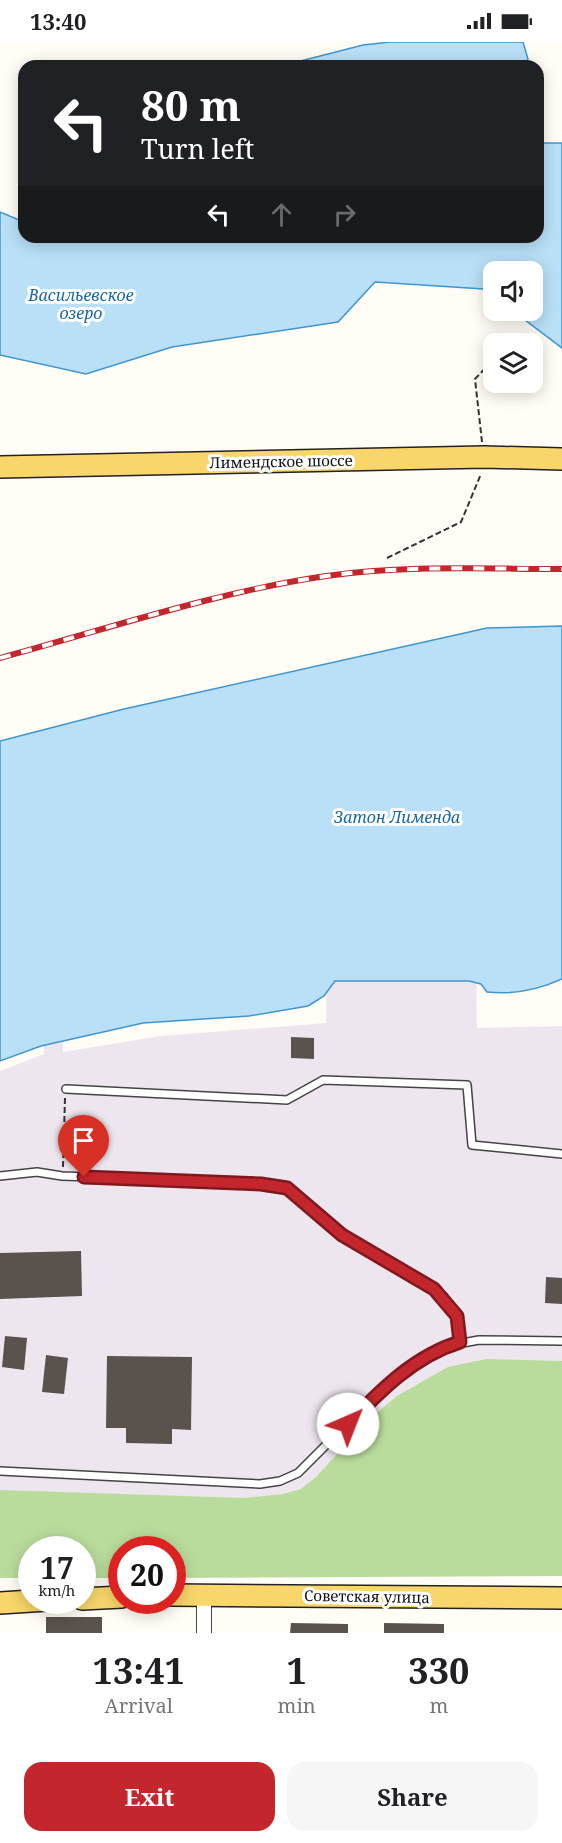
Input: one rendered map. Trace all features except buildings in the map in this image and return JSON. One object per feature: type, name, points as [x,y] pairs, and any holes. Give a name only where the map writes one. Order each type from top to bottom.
[{"type":"main road","name":"Лимендское шоссе","points":[[0,466],[484,457],[562,459]]},
{"type":"main road","name":"Советская улица","points":[[186,1595],[562,1598]]},
{"type":"main road","points":[[0,1602],[18,1601]]},
{"type":"street","points":[[204,1594],[204,1633]]},
{"type":"lane","points":[[66,1089],[287,1100],[323,1080],[467,1085],[472,1145],[562,1154]]},
{"type":"lane","points":[[0,1176],[37,1172],[62,1176],[261,1184],[287,1188],[342,1235],[422,1281],[444,1298],[457,1316],[460,1342]]},
{"type":"lane","points":[[0,1471],[260,1484],[280,1481],[308,1466],[375,1396],[430,1354],[460,1342],[562,1341]]},
{"type":"path","points":[[387,558],[461,522],[480,482],[484,457],[475,379],[483,371]]},
{"type":"path","points":[[62,1176],[66,1089]]},
{"type":"shaded area","points":[[476,969],[477,1028],[562,1026],[562,1562],[186,1552],[186,1536],[108,1536],[108,1550],[96,1550],[96,1536],[18,1536],[18,1547],[0,1547],[0,1071],[44,1054],[41,1012],[61,1010],[63,1052],[161,1036],[326,1023],[327,970]]},
{"type":"green space","points":[[486,1359],[562,1361],[562,1576],[186,1578],[186,1536],[108,1536],[108,1578],[96,1578],[96,1536],[18,1536],[18,1578],[0,1578],[0,1490],[245,1498],[283,1494],[301,1489],[316,1477],[367,1421],[397,1396],[448,1367]]},
{"type":"water","points":[[390,42],[523,42],[528,59],[304,60],[363,45]]},
{"type":"water","name":"Васильевское озеро","points":[[544,143],[562,143],[562,348],[526,321],[543,321],[543,261],[483,261],[483,289],[375,282],[338,322],[172,347],[86,374],[0,355],[0,212],[18,220],[18,243],[544,243]]},
{"type":"water","name":"Затон Лименда","points":[[562,626],[562,979],[535,989],[507,993],[487,992],[481,984],[469,981],[335,981],[324,996],[308,1006],[249,1016],[143,1023],[41,1046],[0,1061],[0,741],[124,709],[487,628]]},
{"type":"railway","points":[[0,658],[203,601],[326,576],[414,569],[562,569]]},
{"type":"route","points":[[84,1177],[261,1184],[287,1188],[342,1235],[422,1281],[444,1298],[457,1316],[460,1342],[430,1354],[405,1371],[375,1396],[348,1424]]}]
